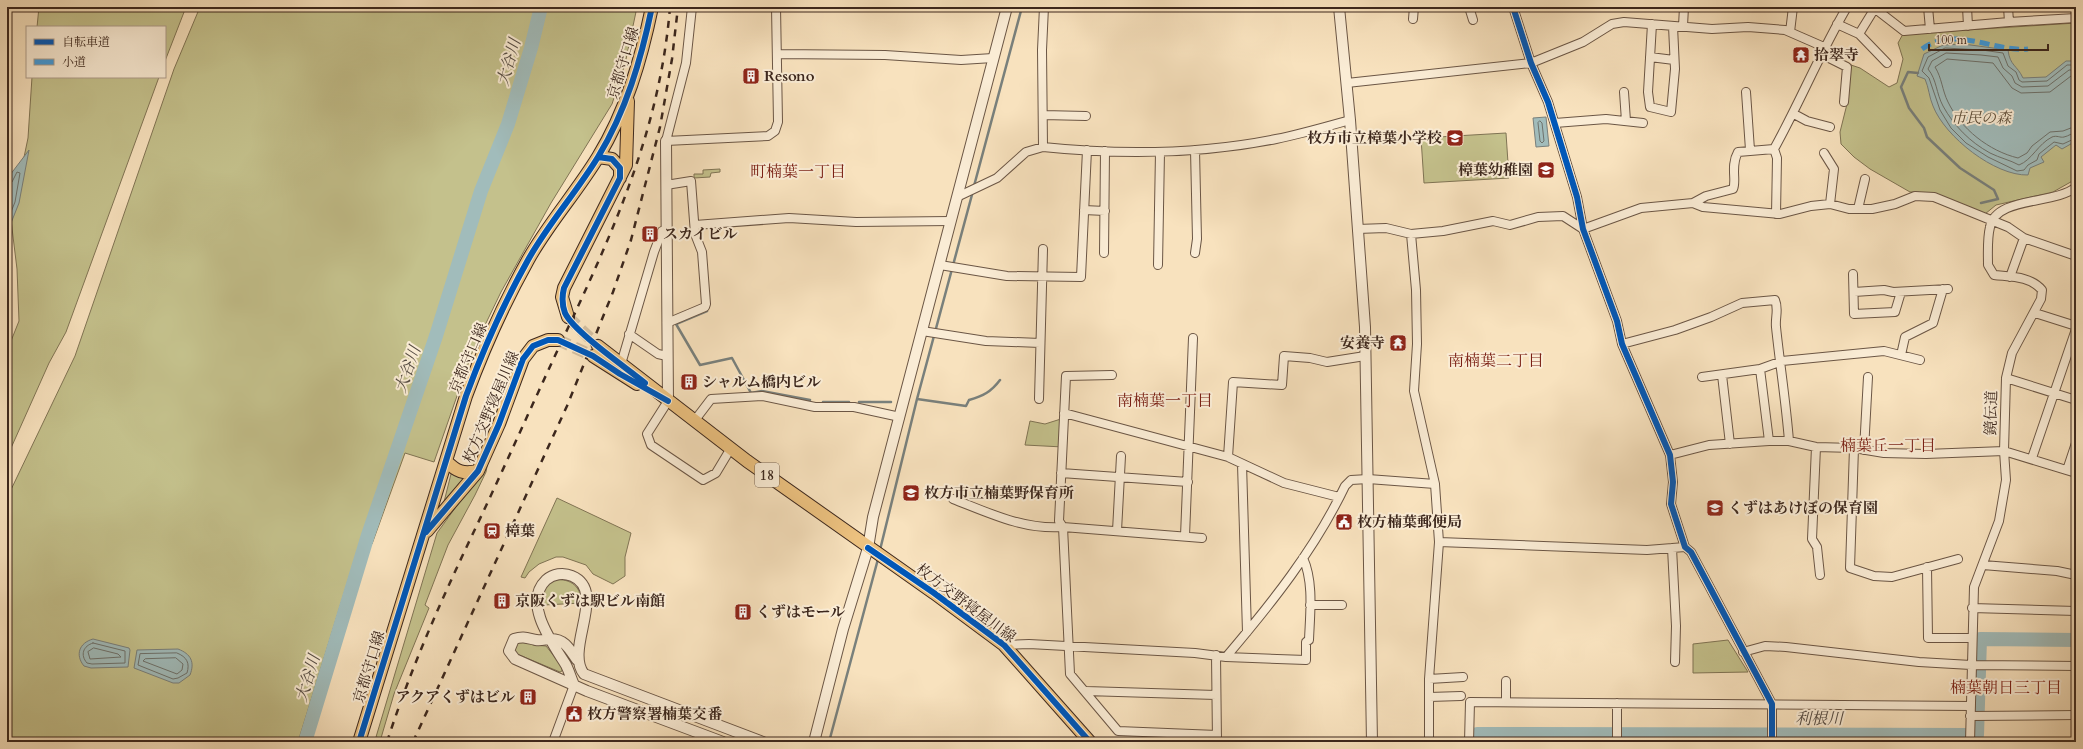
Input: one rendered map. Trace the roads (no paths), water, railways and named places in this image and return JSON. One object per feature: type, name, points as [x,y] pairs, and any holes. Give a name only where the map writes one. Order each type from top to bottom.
[{"type":"main road","name":"京都守口線","points":[[359,742],[475,370],[528,260],[598,157],[632,88],[642,53],[652,7]]},
{"type":"main road","points":[[568,317],[563,301],[564,288],[626,165],[627,108],[632,88]]},
{"type":"main road","points":[[598,157],[612,158],[620,168],[620,178]]},
{"type":"main road","name":"枚方交野寝屋川線","points":[[424,535],[478,471],[499,424],[523,359],[533,346],[548,340],[558,340]]},
{"type":"main road","name":"枚方交野寝屋川線","points":[[668,401],[620,374],[595,351],[620,364],[731,448],[868,548],[934,593],[1004,645],[1090,742]]},
{"type":"main road","name":"枚方交野寝屋川線","points":[[446,461],[454,470],[464,474],[478,471]]},
{"type":"street","points":[[692,7],[686,63],[666,141],[668,401],[647,434],[651,446],[703,480],[716,473],[731,448]]},
{"type":"street","points":[[666,141],[768,136],[775,131],[778,122],[776,7]]},
{"type":"street","points":[[814,742],[842,629],[868,548],[873,517],[1007,7]]},
{"type":"street","points":[[1043,147],[1044,7]]},
{"type":"street","points":[[1339,7],[1347,83],[1357,230],[1363,287],[1368,479],[1372,742]]},
{"type":"street","points":[[1413,18],[1414,7]]},
{"type":"street","points":[[1469,7],[1473,20]]},
{"type":"street","points":[[1513,7],[1531,62],[1555,123],[1577,197],[1583,229],[1616,321],[1622,344],[1670,455],[1673,482],[1671,504],[1685,547],[1691,552],[1772,704],[1772,742]]},
{"type":"street","points":[[1683,26],[1684,7]]},
{"type":"street","points":[[1790,32],[1793,7]]},
{"type":"street","points":[[1776,214],[1777,158],[1774,149],[1794,114],[1823,50],[1847,7]]},
{"type":"street","points":[[1928,7],[1930,29]]},
{"type":"street","points":[[1967,7],[1968,26]]},
{"type":"street","points":[[2008,7],[2009,22]]},
{"type":"street","points":[[1858,34],[1874,8],[1904,31],[1909,32],[2009,22],[2076,18]]},
{"type":"street","points":[[1347,83],[1531,62],[1583,42],[1612,24],[1624,22],[1712,29],[1748,27],[1785,30],[1823,50],[1847,67],[1844,102]]},
{"type":"street","points":[[1652,24],[1648,92],[1650,107],[1670,112],[1674,60],[1673,26]]},
{"type":"street","points":[[1837,24],[1858,34],[1887,63]]},
{"type":"street","points":[[778,54],[884,55],[961,60],[993,58]]},
{"type":"street","points":[[1650,57],[1674,60]]},
{"type":"street","points":[[1624,92],[1626,121]]},
{"type":"street","points":[[1746,92],[1750,150]]},
{"type":"street","points":[[1794,114],[1807,122],[1830,127]]},
{"type":"street","points":[[1043,115],[1086,116]]},
{"type":"street","points":[[1555,123],[1606,119],[1643,123]]},
{"type":"street","points":[[957,197],[997,178],[1026,152],[1043,147],[1106,151],[1160,152],[1195,150],[1275,139],[1350,120]]},
{"type":"street","points":[[1583,229],[1640,208],[1693,203],[1706,196],[1733,189],[1735,157],[1738,152],[1774,149]]},
{"type":"street","points":[[940,265],[1007,276],[1081,277],[1087,150]]},
{"type":"street","points":[[1195,150],[1197,239],[1195,253]]},
{"type":"street","points":[[1104,253],[1106,151]]},
{"type":"street","points":[[1822,151],[1834,169],[1830,204]]},
{"type":"street","points":[[1158,265],[1160,152]]},
{"type":"street","points":[[1858,209],[1865,179]]},
{"type":"street","points":[[666,185],[691,181],[695,234],[702,252],[706,304],[706,307],[667,323]]},
{"type":"street","points":[[1992,220],[1998,213],[2016,205],[2049,198],[2075,190]]},
{"type":"street","points":[[1693,203],[1702,207],[1776,214],[1830,204],[1849,209],[1872,209],[1895,204],[1915,196],[1934,197],[2008,227],[2024,238],[2076,256]]},
{"type":"street","points":[[1084,210],[1105,211]]},
{"type":"street","points":[[1357,230],[1386,228],[1411,234],[1443,231],[1493,221],[1510,225],[1538,217],[1563,216],[1583,229]]},
{"type":"street","points":[[695,225],[789,218],[856,222],[951,221]]},
{"type":"street","name":"鏡伝道","points":[[1970,738],[1972,608],[1974,587],[1999,521],[2005,490],[2006,480],[2004,451],[2006,378],[2012,353],[2042,299],[2042,290],[2037,284],[2025,278],[1994,275],[1990,271],[1988,240],[1992,220]]},
{"type":"street","points":[[620,364],[654,252],[662,231],[666,230]]},
{"type":"street","points":[[1411,234],[1416,290],[1417,344],[1414,391],[1435,484],[1439,542],[1429,679],[1429,742]]},
{"type":"street","points":[[2010,277],[2024,238]]},
{"type":"street","points":[[1039,399],[1044,250]]},
{"type":"street","points":[[1853,274],[1854,314],[1895,312],[1901,292]]},
{"type":"street","points":[[1854,292],[1884,290],[1901,292],[1946,289],[1933,322],[1905,337],[1901,355]]},
{"type":"street","points":[[1622,344],[1675,330],[1711,317],[1742,303],[1775,300],[1778,307],[1776,325],[1782,361],[1789,441]]},
{"type":"street","points":[[2032,458],[2076,328],[2035,313]]},
{"type":"street","points":[[922,331],[986,341],[1040,343]]},
{"type":"street","points":[[629,334],[658,354],[667,356]]},
{"type":"street","points":[[1185,536],[1190,446],[1193,338]]},
{"type":"street","points":[[1702,377],[1760,369],[1782,361],[1884,351],[1920,360]]},
{"type":"street","points":[[1228,457],[1233,382],[1282,385],[1284,356],[1310,358],[1327,362],[1365,356]]},
{"type":"street","points":[[1760,369],[1769,441]]},
{"type":"street","points":[[1722,374],[1730,444]]},
{"type":"street","points":[[1112,375],[1066,376],[1059,521],[1063,527],[1070,674],[1086,691],[1118,731],[1217,739],[1216,655]]},
{"type":"street","points":[[1864,450],[1868,377]]},
{"type":"street","points":[[2006,378],[2076,400]]},
{"type":"street","points":[[695,420],[711,399],[762,396],[815,407],[854,407],[900,417]]},
{"type":"street","points":[[1064,413],[1228,457],[1284,483],[1339,497]]},
{"type":"street","points":[[1670,455],[1709,445],[1789,441],[1816,447],[1854,448],[1884,453],[1926,454],[2004,451],[2032,458],[2076,473]]},
{"type":"street","points":[[2067,470],[2076,443]]},
{"type":"street","points":[[1816,447],[1812,539],[1817,546],[1816,566],[1820,575]]},
{"type":"street","points":[[1854,448],[1850,568],[1874,576],[1892,577],[1958,559]]},
{"type":"street","points":[[1117,531],[1120,456]]},
{"type":"street","points":[[1242,464],[1247,632]]},
{"type":"street","points":[[1061,473],[1188,482]]},
{"type":"street","points":[[1226,657],[1268,608],[1303,558],[1345,486],[1351,480],[1368,479],[1435,484]]},
{"type":"street","points":[[953,499],[1021,524],[1047,528],[1063,527],[1202,538]]},
{"type":"street","points":[[1439,542],[1648,550],[1685,547]]},
{"type":"street","points":[[1672,548],[1676,626],[1675,662]]},
{"type":"street","points":[[1004,645],[1029,644],[1216,655],[1226,657],[1306,660],[1306,642],[1309,640],[1310,605],[1308,569],[1303,558]]},
{"type":"street","points":[[1983,565],[2057,571],[2076,575]]},
{"type":"street","points":[[1927,568],[1928,638],[1972,638]]},
{"type":"street","points":[[553,742],[574,685],[566,666],[550,639],[537,608],[540,589],[550,576],[558,574],[572,576],[583,587],[587,600],[577,660]]},
{"type":"street","points":[[1310,605],[1342,605]]},
{"type":"street","points":[[1972,608],[2076,611]]},
{"type":"street","points":[[723,742],[574,685],[515,659],[510,653],[510,646],[514,640],[521,637],[535,640],[550,639],[562,642],[568,646],[584,674],[592,679],[763,742]]},
{"type":"street","points":[[1743,652],[1765,646],[1919,662],[1971,665],[2076,666]]},
{"type":"street","points":[[1429,679],[1463,677]]},
{"type":"street","points":[[1506,681],[1506,702]]},
{"type":"street","points":[[1086,691],[1216,695]]},
{"type":"street","points":[[1429,697],[1460,696]]},
{"type":"street","points":[[1469,742],[1470,702],[1971,706]]},
{"type":"street","points":[[1617,703],[1617,742]]},
{"type":"street","points":[[1970,716],[2076,715]]},
{"type":"water","points":[[1963,44],[2008,50],[2010,59],[2023,78],[2046,77],[2066,61],[2076,61],[2076,141],[2062,149],[2056,145],[2041,157],[2044,162],[2030,168],[2028,175],[2015,174],[2001,169],[1987,162],[1960,142],[1939,118],[1932,103],[1925,79],[1917,76],[1924,54],[1943,45]]},
{"type":"water","points":[[1546,117],[1549,146],[1536,147],[1533,118]]},
{"type":"water","points":[[29,150],[19,203],[7,233],[7,187],[10,175]]},
{"type":"water","points":[[93,639],[129,648],[128,667],[91,668],[84,666],[81,662],[79,654],[80,650],[84,643]]},
{"type":"water","points":[[178,649],[186,653],[192,662],[190,675],[179,683],[173,683],[134,668],[137,650]]},
{"type":"waterway","name":"大谷川","points":[[305,742],[368,535],[436,336],[481,191],[508,124],[531,48],[541,7]]},
{"type":"waterway","points":[[974,186],[1022,7]]},
{"type":"waterway","points":[[1918,73],[1908,72],[1901,87],[1909,108],[1924,128],[1927,137],[1960,168],[1994,190],[1998,199],[1981,203]]},
{"type":"waterway","points":[[880,550],[917,399],[973,191]]},
{"type":"waterway","points":[[707,311],[676,324],[700,365],[732,358],[751,393],[762,391],[810,400]]},
{"type":"waterway","points":[[917,399],[966,406],[969,400],[986,393],[1000,380]]},
{"type":"waterway","points":[[823,402],[849,402]]},
{"type":"waterway","points":[[859,402],[891,402]]},
{"type":"waterway","points":[[829,742],[878,559]]},
{"type":"waterway","name":"利根川","points":[[1476,742],[1477,734],[1977,735],[1980,639],[2076,640]]},
{"type":"tunnel","points":[[568,317],[598,346]]},
{"type":"tunnel","points":[[558,340],[593,356]]},
{"type":"railway","points":[[387,742],[406,686],[440,605],[598,263],[631,181],[645,139],[656,97],[665,53],[670,7]]},
{"type":"railway","points":[[413,742],[567,406],[613,292],[631,240],[660,127],[672,59],[678,7]]},
{"type":"place","name":"拾翠寺","points":[[1801,55]]},
{"type":"place","name":"Resono","points":[[751,76]]},
{"type":"place","name":"枚方市立樟葉小学校","points":[[1455,138]]},
{"type":"place","name":"樟葉幼稚園","points":[[1546,170]]},
{"type":"place","name":"スカイビル","points":[[650,234]]},
{"type":"place","name":"安養寺","points":[[1398,343]]},
{"type":"place","name":"シャルム橋内ビル","points":[[689,382]]},
{"type":"place","name":"枚方市立楠葉野保育所","points":[[911,493]]},
{"type":"place","name":"くずはあけぼの保育園","points":[[1715,508]]},
{"type":"place","name":"枚方楠葉郵便局","points":[[1344,522]]},
{"type":"place","name":"樟葉","points":[[492,531]]},
{"type":"place","name":"京阪くずは駅ビル南館","points":[[502,601]]},
{"type":"place","name":"くずはモール","points":[[743,612]]},
{"type":"place","name":"アクアくずはビル","points":[[528,697]]},
{"type":"place","name":"枚方警察署楠葉交番","points":[[574,714]]},
{"type":"district","name":"町楠葉一丁目","points":[[798,171]]},
{"type":"district","name":"南楠葉二丁目","points":[[1496,360]]},
{"type":"district","name":"南楠葉一丁目","points":[[1165,400]]},
{"type":"district","name":"楠葉丘一丁目","points":[[1888,445]]},
{"type":"district","name":"楠葉朝日三丁目","points":[[2006,687]]},
{"type":"park label","name":"市民の森","points":[[1981,118]]}]
